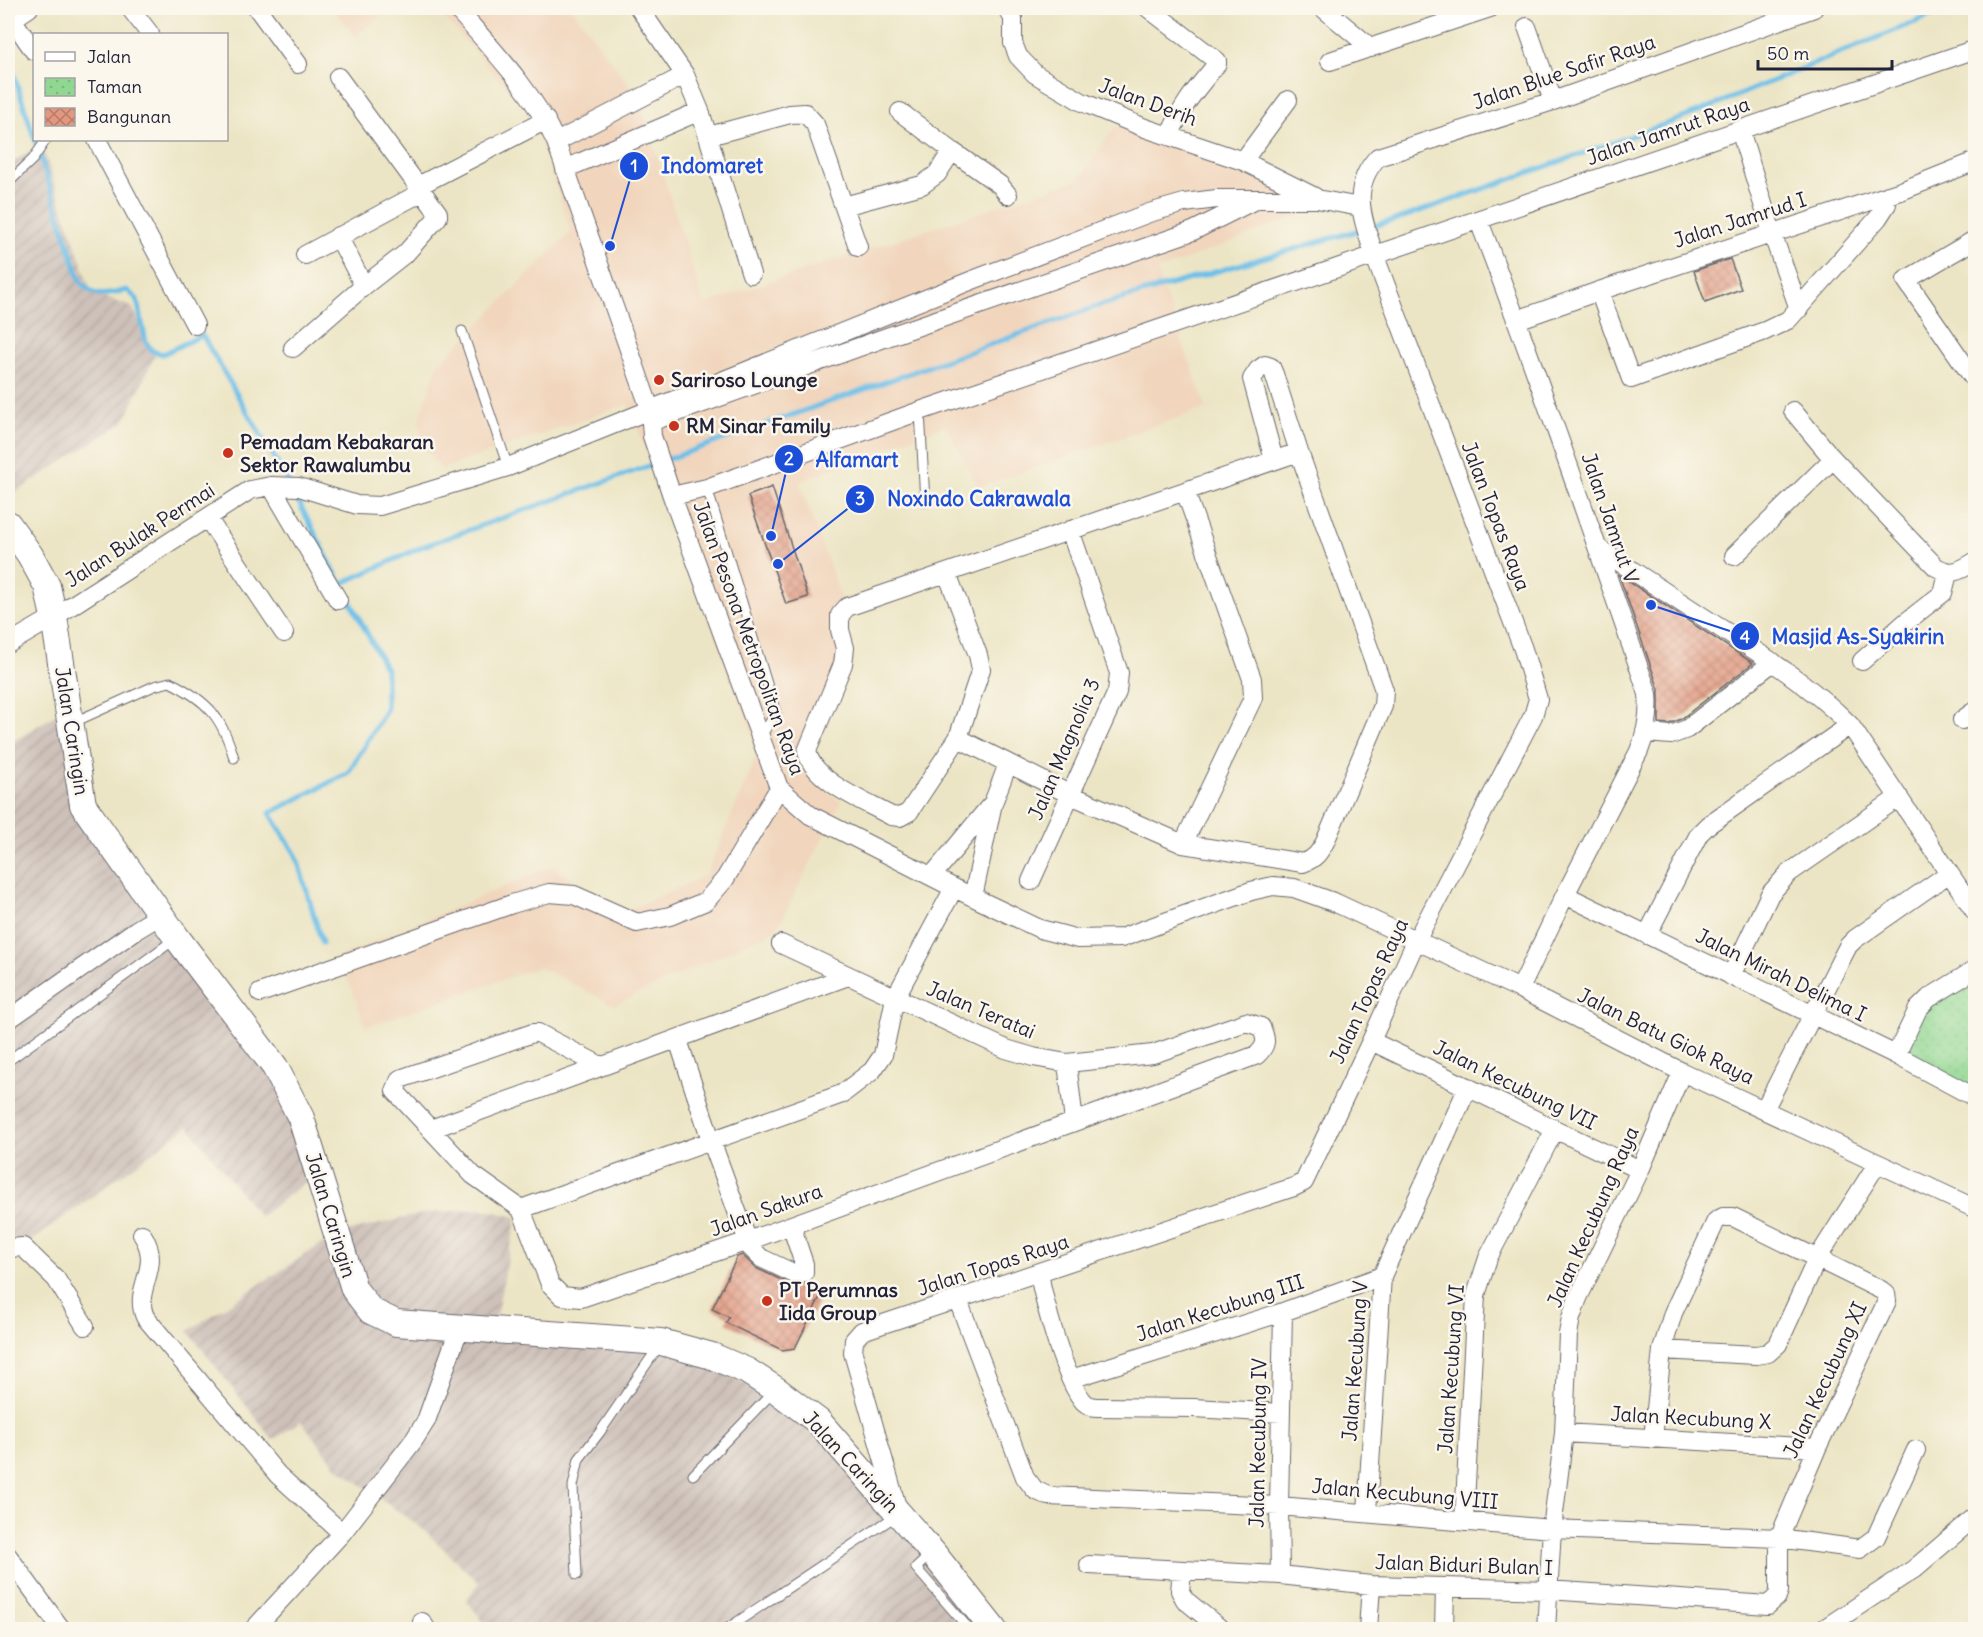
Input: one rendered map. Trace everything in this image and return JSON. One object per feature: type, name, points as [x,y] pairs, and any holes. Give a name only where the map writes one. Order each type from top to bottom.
[{"type":"main road","name":"Jalan Caringin","points":[[8,524],[30,555],[47,586],[54,617],[83,805],[177,938],[275,1067],[301,1118],[354,1289],[371,1311],[396,1323],[662,1342],[712,1356],[747,1371],[819,1422],[933,1553],[994,1629]]},
{"type":"street","points":[[29,8],[9,21],[33,50]]},
{"type":"street","points":[[130,8],[149,33]]},
{"type":"street","points":[[257,8],[298,64]]},
{"type":"street","name":"Jalan Pesona Metropolitan Raya","points":[[456,8],[525,88],[546,120],[556,142],[651,422],[670,490],[762,736],[779,788],[810,815],[954,888],[1040,928],[1078,939],[1121,938],[1251,891],[1273,886],[1294,888],[1336,903]]},
{"type":"street","points":[[639,8],[685,75],[709,136],[751,274]]},
{"type":"street","name":"Jalan Derih","points":[[1009,8],[1013,18],[1013,43],[1018,56],[1035,74],[1083,102],[1170,136],[1244,161],[1317,199]]},
{"type":"street","points":[[1148,8],[1217,61],[1217,64],[1189,97],[1176,118],[1170,136]]},
{"type":"street","points":[[1323,8],[1371,48]]},
{"type":"street","points":[[1330,61],[1490,8]]},
{"type":"street","name":"Jalan Blue Safir Raya","points":[[1361,211],[1362,190],[1371,165],[1378,157],[1553,101],[1814,8]]},
{"type":"street","points":[[1527,27],[1553,101]]},
{"type":"street","name":"Jalan Jamrut Raya","points":[[670,490],[707,488],[1372,247],[1479,221],[1976,49]]},
{"type":"street","points":[[556,142],[685,75]]},
{"type":"street","points":[[293,348],[406,253],[438,217],[438,213],[338,77]]},
{"type":"street","points":[[1244,161],[1288,100]]},
{"type":"street","points":[[565,169],[700,111]]},
{"type":"street","points":[[900,112],[1000,185],[1008,195]]},
{"type":"street","points":[[709,136],[790,114],[805,113],[815,124],[858,247]]},
{"type":"street","points":[[305,255],[546,120]]},
{"type":"street","points":[[1740,130],[1798,309]]},
{"type":"street","points":[[98,141],[195,326]]},
{"type":"street","points":[[844,206],[922,185],[937,174],[952,151]]},
{"type":"street","name":"Jalan Jamrud I","points":[[1517,320],[1888,195],[1976,161]]},
{"type":"street","points":[[1599,291],[1631,379],[1765,331],[1788,320],[1883,212],[1888,195]]},
{"type":"street","points":[[651,422],[970,281],[1149,213],[1184,203],[1217,199],[1317,199],[1361,211]]},
{"type":"street","points":[[285,487],[357,505],[380,506],[651,422],[886,337],[1193,231],[1256,199]]},
{"type":"street","name":"Jalan Topas Raya","points":[[899,1514],[853,1353],[854,1340],[862,1331],[1273,1195],[1304,1182],[1416,941],[1533,716],[1538,699],[1523,649],[1372,247],[1361,211]]},
{"type":"street","name":"Jalan Jamrut V","points":[[1479,221],[1517,320],[1598,548],[1648,694],[1650,710],[1640,751],[1565,895],[1520,989]]},
{"type":"street","points":[[338,236],[364,286]]},
{"type":"street","points":[[1976,239],[1906,280],[1976,382]]},
{"type":"street","points":[[958,738],[1071,795],[1184,844],[1303,863],[1312,860],[1325,842],[1383,706],[1384,690],[1299,452],[1274,374],[1271,367],[1265,365],[1252,379],[1274,460]]},
{"type":"street","points":[[1793,411],[1833,459],[1936,567],[1948,573],[1958,571],[1976,561]]},
{"type":"street","points":[[947,573],[978,655],[981,669],[958,738],[909,812],[900,817],[891,816],[834,785],[809,760],[807,751],[843,664],[844,648],[840,630],[840,615],[847,607],[1299,452]]},
{"type":"street","points":[[1734,556],[1833,459]]},
{"type":"street","points":[[285,487],[338,600]]},
{"type":"street","name":"Jalan Bulak Permai","points":[[8,644],[208,519],[250,490],[285,487]]},
{"type":"street","points":[[1184,844],[1253,698],[1252,679],[1185,491]]},
{"type":"street","points":[[208,519],[285,633]]},
{"type":"street","name":"Jalan Magnolia 3","points":[[1031,881],[1117,692],[1119,673],[1070,530]]},
{"type":"street","points":[[1598,548],[1773,662],[1822,698],[1850,724],[1976,913]]},
{"type":"street","points":[[1862,661],[1943,593],[1948,573]]},
{"type":"street","points":[[1646,733],[1671,735],[1687,729],[1773,662]]},
{"type":"street","points":[[1647,935],[1699,834],[1708,825],[1850,724]]},
{"type":"street","points":[[974,897],[993,803],[1008,764]]},
{"type":"street","points":[[260,993],[549,893],[574,895],[637,922],[679,912],[706,901],[718,886],[779,788]]},
{"type":"street","points":[[1731,976],[1776,886],[1789,873],[1899,797]]},
{"type":"street","points":[[932,876],[993,803]]},
{"type":"street","points":[[1764,1110],[1848,946],[1948,874]]},
{"type":"street","points":[[601,1066],[538,1033],[533,1033],[400,1079],[395,1091],[473,1175],[521,1209],[842,1094],[872,1071],[883,1055],[895,998],[954,888]]},
{"type":"street","name":"Jalan Mirah Delima I","points":[[1565,895],[1896,1055],[1976,1098]]},
{"type":"street","name":"Jalan Batu Giok Raya","points":[[1336,903],[1520,989],[1682,1072],[1976,1209]]},
{"type":"street","points":[[8,1020],[161,915]]},
{"type":"street","name":"Jalan Teratai","points":[[781,944],[1006,1049],[1067,1063],[1153,1054],[1246,1022],[1261,1028]]},
{"type":"street","points":[[1896,1055],[1918,1009],[1929,998],[1976,969]]},
{"type":"street","points":[[431,1129],[848,976]]},
{"type":"street","name":"Jalan Sakura","points":[[521,1209],[550,1284],[562,1296],[581,1298],[748,1241],[1257,1055],[1264,1048],[1266,1039],[1261,1028]]},
{"type":"street","points":[[678,1040],[750,1247],[761,1258],[797,1275],[804,1272],[804,1264],[791,1225]]},
{"type":"street","name":"Jalan Kecubung VII","points":[[1371,1041],[1640,1170]]},
{"type":"street","points":[[1067,1063],[1074,1122]]},
{"type":"street","name":"Jalan Kecubung Raya","points":[[1546,1629],[1552,1529],[1564,1433],[1568,1334],[1571,1318],[1578,1298],[1640,1170],[1682,1072]]},
{"type":"street","name":"Jalan Kecubung V","points":[[1367,1512],[1382,1276],[1468,1086]]},
{"type":"street","name":"Jalan Kecubung VI","points":[[1464,1522],[1476,1295],[1488,1258],[1555,1129]]},
{"type":"street","points":[[1662,1350],[1756,1355],[1768,1353],[1778,1344],[1817,1259],[1877,1164]]},
{"type":"street","name":"Jalan Kecubung XI","points":[[1653,1439],[1662,1350],[1673,1313],[1716,1221],[1723,1217],[1732,1217],[1881,1290],[1886,1294],[1887,1301],[1817,1448],[1779,1538]]},
{"type":"street","points":[[142,1234],[151,1252],[141,1303],[145,1317],[278,1475],[342,1533]]},
{"type":"street","points":[[8,1248],[22,1247],[56,1279],[86,1326]]},
{"type":"street","points":[[1039,1273],[1065,1365],[1082,1399],[1092,1407],[1194,1408],[1281,1413]]},
{"type":"street","name":"Jalan Kecubung III","points":[[1071,1378],[1283,1312],[1382,1276]]},
{"type":"street","name":"Jalan Kecubung VIII","points":[[957,1300],[1025,1477],[1035,1490],[1048,1496],[1279,1506],[1552,1529],[1779,1538],[1860,1549],[1876,1538],[1916,1450]]},
{"type":"street","name":"Jalan Kecubung IV","points":[[1280,1575],[1283,1312]]},
{"type":"street","points":[[253,1629],[342,1533],[414,1440],[426,1421],[459,1329]]},
{"type":"street","name":"Jalan Kecubung X","points":[[1564,1433],[1817,1448]]},
{"type":"street","points":[[1822,1629],[1914,1569],[1976,1516]]},
{"type":"street","name":"Jalan Biduri Bulan I","points":[[1089,1565],[1280,1575],[1371,1585],[1548,1590],[1768,1605],[1777,1597],[1779,1591],[1779,1538]]},
{"type":"street","points":[[8,1556],[62,1629]]},
{"type":"street","points":[[1182,1571],[1180,1591],[1185,1600],[1222,1629]]},
{"type":"street","points":[[1368,1629],[1371,1585]]},
{"type":"street","points":[[1444,1629],[1445,1587]]},
{"type":"lane","points":[[8,183],[33,159],[45,141]]},
{"type":"lane","points":[[462,331],[508,467]]},
{"type":"lane","points":[[920,411],[925,502]]},
{"type":"lane","points":[[707,488],[776,713],[762,736]]},
{"type":"lane","points":[[70,724],[154,686],[170,682],[199,698],[218,717],[234,758]]},
{"type":"lane","points":[[8,1061],[177,938]]},
{"type":"lane","points":[[577,1575],[573,1485],[579,1459],[662,1342]]},
{"type":"lane","points":[[693,1475],[775,1389]]},
{"type":"lane","points":[[725,1629],[899,1514]]},
{"type":"lane","points":[[933,1553],[916,1568],[970,1629]]},
{"type":"shaded area","points":[[333,8],[390,8],[355,36]]},
{"type":"shaded area","points":[[436,8],[572,8],[638,97],[704,304],[1077,180],[1116,126],[1223,154],[1299,180],[1309,211],[1157,271],[1206,408],[979,487],[945,425],[799,482],[839,592],[849,658],[802,746],[804,770],[841,802],[777,929],[614,1005],[539,967],[366,1027],[339,957],[552,866],[622,913],[706,875],[759,751],[628,404],[442,469],[421,445],[419,420],[438,365],[571,232],[534,119]]},
{"type":"shaded area","points":[[41,144],[92,293],[132,307],[155,355],[124,422],[8,497],[8,165]]},
{"type":"shaded area","points":[[69,706],[83,806],[302,1115],[320,1170],[260,1217],[188,1126],[36,1238],[8,1250],[8,1021],[15,1015],[8,1004],[8,745]]},
{"type":"shaded area","points":[[482,1209],[517,1217],[493,1330],[664,1343],[817,1419],[993,1629],[489,1629],[466,1600],[479,1583],[424,1530],[337,1467],[301,1421],[273,1440],[188,1331],[337,1234],[426,1213]]},
{"type":"green space","points":[[1975,969],[1975,1098],[1896,1055],[1918,1009]]},
{"type":"building","points":[[1730,259],[1741,289],[1705,302],[1694,271]]},
{"type":"building","points":[[772,487],[808,597],[786,604],[748,496]]},
{"type":"building","points":[[1619,575],[1753,663],[1681,719],[1669,724],[1659,723],[1659,690]]},
{"type":"building","name":"PT Perumnas Iida Group","points":[[742,1255],[756,1268],[792,1285],[805,1284],[822,1293],[795,1348],[782,1350],[726,1323],[729,1317],[712,1309],[737,1257]]},
{"type":"waterway","points":[[293,491],[341,584],[424,546],[1104,304],[1401,218],[1688,116],[1949,8]]},
{"type":"waterway","points":[[8,56],[33,134]]},
{"type":"waterway","points":[[35,141],[80,281],[96,294],[127,290],[137,299],[146,342],[152,351],[163,354],[202,335],[289,483]]},
{"type":"waterway","points":[[322,943],[296,855],[270,813],[348,773],[386,710],[386,669],[341,584]]},
{"type":"place","name":"Indomaret","points":[[610,246]]},
{"type":"place","name":"Sariroso Lounge","points":[[659,380]]},
{"type":"place","name":"RM Sinar Family","points":[[674,426]]},
{"type":"place","name":"Pemadam Kebakaran Sektor Rawalumbu","points":[[228,453]]},
{"type":"place","name":"Alfamart","points":[[771,536]]},
{"type":"place","name":"Noxindo Cakrawala","points":[[778,564]]},
{"type":"place","name":"Masjid As-Syakirin","points":[[1651,605]]},
{"type":"place","name":"PT Perumnas Iida Group","points":[[767,1301]]}]
